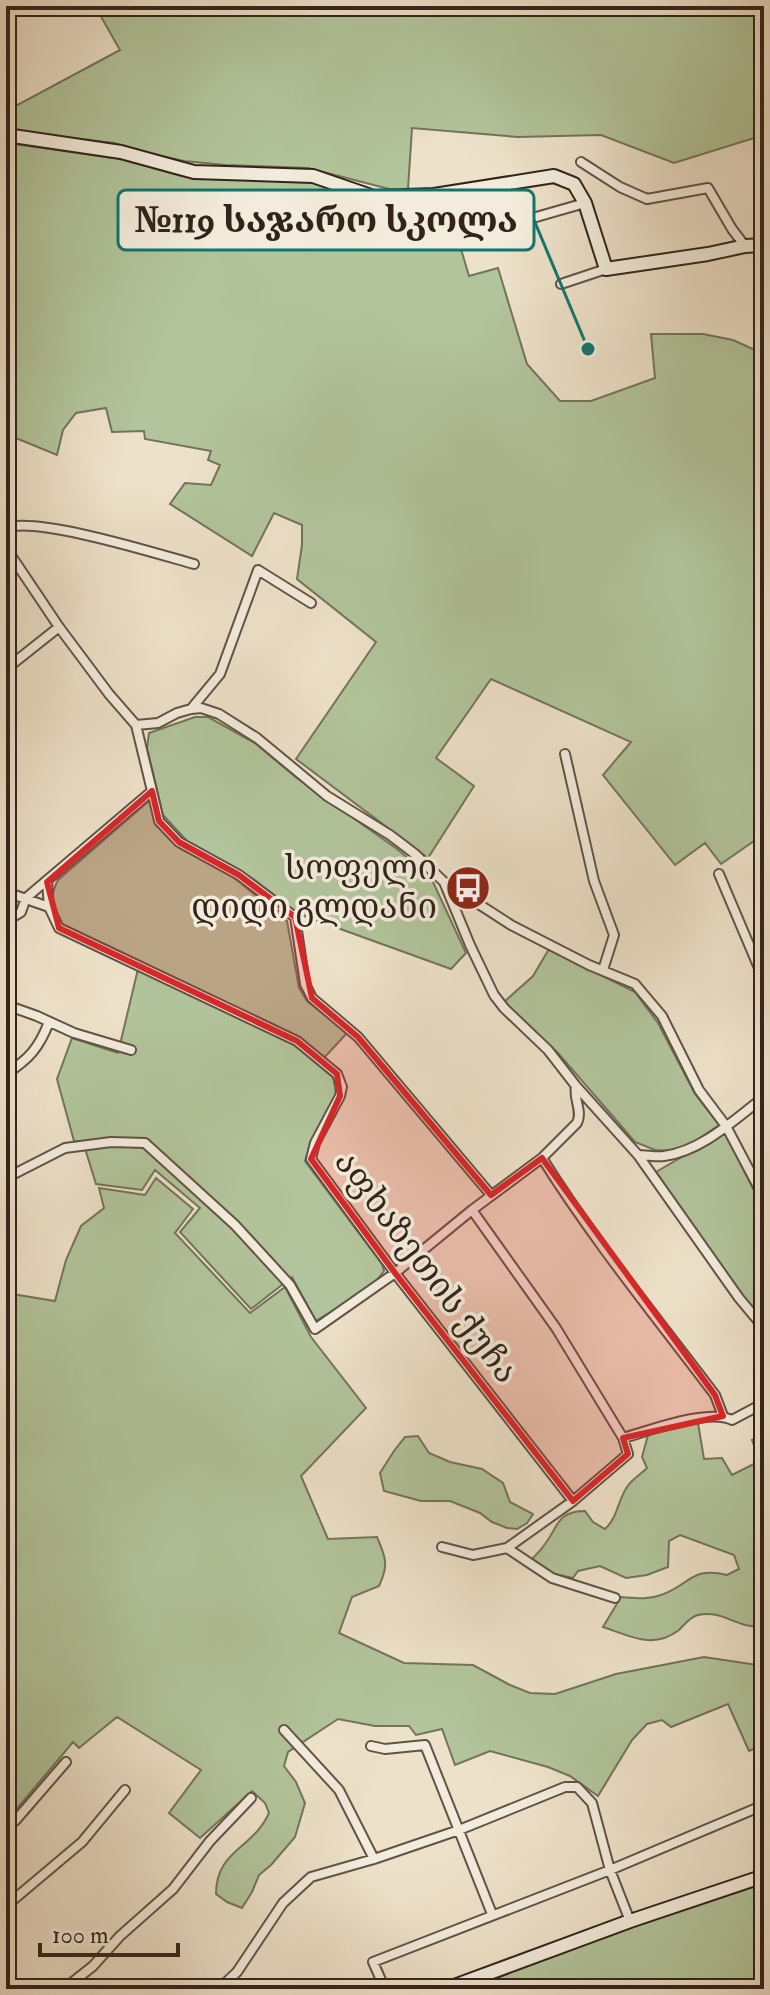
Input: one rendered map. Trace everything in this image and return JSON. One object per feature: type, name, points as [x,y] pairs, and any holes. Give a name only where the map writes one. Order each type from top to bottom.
[{"type":"street","points":[[6,135],[121,152],[194,172],[313,176],[374,197],[434,195],[554,176],[574,184],[585,203],[606,269]]},
{"type":"street","points":[[581,162],[620,187],[647,199],[708,188],[745,246]]},
{"type":"street","points":[[484,232],[585,203]]},
{"type":"street","points":[[561,284],[606,269],[764,245]]},
{"type":"street","points":[[6,528],[17,525],[45,527],[194,564]]},
{"type":"street","points":[[8,553],[59,627],[136,725],[159,821],[179,842],[239,875],[295,917],[305,984],[312,998],[358,1037],[491,1195]]},
{"type":"street","points":[[191,709],[220,674],[258,570],[311,603]]},
{"type":"street","points":[[6,669],[59,627]]},
{"type":"street","points":[[136,725],[158,723],[191,709],[211,710],[257,738],[283,757],[312,785],[390,835],[443,881],[511,925],[635,984],[662,1016],[699,1090],[726,1126],[764,1198]]},
{"type":"street","points":[[565,754],[594,881],[614,935],[603,970]]},
{"type":"street","points":[[6,921],[21,912],[26,898],[152,791]]},
{"type":"street","points":[[719,874],[764,980]]},
{"type":"street","points":[[443,881],[494,995],[548,1050],[638,1155],[739,1298],[764,1328]]},
{"type":"street","points":[[6,892],[49,907],[47,882]]},
{"type":"street","name":"აფხაზეთის ქუჩა","points":[[49,907],[59,928],[297,1041],[337,1074],[342,1087],[340,1096],[315,1143],[311,1159],[395,1273],[573,1501]]},
{"type":"street","points":[[6,1005],[74,1033],[131,1050]]},
{"type":"street","points":[[6,1074],[37,1048],[49,1022]]},
{"type":"street","points":[[6,1167],[10,1176],[65,1148],[111,1142],[145,1143],[235,1225],[290,1285],[315,1329],[395,1273],[542,1158],[577,1123],[576,1086]]},
{"type":"street","points":[[638,1155],[662,1157],[689,1150],[764,1097]]},
{"type":"street","points":[[542,1158],[609,1254],[715,1395],[723,1416]]},
{"type":"street","points":[[442,1547],[473,1555],[507,1548],[573,1501],[628,1454],[623,1438],[556,1328],[472,1210]]},
{"type":"street","points":[[623,1438],[708,1415],[732,1420],[764,1403]]},
{"type":"street","points":[[507,1548],[552,1578],[615,1598]]},
{"type":"street","points":[[284,1730],[339,1790],[374,1859]]},
{"type":"street","points":[[371,1746],[385,1749],[425,1745],[492,1914]]},
{"type":"street","points":[[6,1827],[15,1821],[66,1762]]},
{"type":"street","points":[[219,1989],[237,1972],[283,1903],[311,1877],[459,1830],[565,1787],[577,1787],[592,1803],[610,1870],[630,1921]]},
{"type":"street","points":[[6,1906],[82,1842],[125,1790]]},
{"type":"street","points":[[64,1989],[93,1966],[120,1936],[173,1889],[210,1841],[251,1798]]},
{"type":"street","points":[[385,1989],[373,1962],[610,1870],[764,1805]]},
{"type":"street","points":[[446,1989],[630,1921],[764,1876]]},
{"type":"highlighted area","points":[[152,791],[159,821],[179,842],[239,875],[295,917],[312,998],[358,1037],[491,1195],[542,1158],[715,1395],[723,1416],[623,1438],[628,1454],[573,1501],[395,1273],[311,1159],[340,1096],[337,1074],[297,1041],[59,928],[47,882]]},
{"type":"green space","points":[[95,6],[764,6],[764,135],[674,163],[601,135],[518,137],[412,128],[408,189],[393,190],[308,168],[184,161],[114,143],[6,130],[6,111],[120,50]]},
{"type":"green space","points":[[14,144],[121,159],[182,176],[205,179],[309,180],[368,202],[394,206],[447,202],[469,276],[498,268],[527,364],[560,401],[591,401],[655,378],[651,334],[703,334],[733,340],[764,354],[764,834],[721,864],[705,843],[675,865],[603,775],[631,742],[491,679],[436,758],[474,786],[428,858],[296,759],[376,642],[297,579],[302,525],[274,513],[252,556],[170,504],[185,483],[211,485],[220,465],[208,460],[211,451],[145,439],[144,431],[112,432],[106,408],[76,413],[63,430],[57,455],[6,434],[6,150]]},
{"type":"green space","points":[[195,717],[208,717],[255,743],[297,778],[420,868],[433,882],[466,953],[451,969],[299,914],[252,878],[188,842],[163,815],[147,748],[149,733]]},
{"type":"green space","points":[[150,800],[156,825],[181,849],[232,876],[287,921],[299,988],[307,1001],[347,1033],[324,1058],[275,1025],[62,924],[53,902],[58,880]]},
{"type":"green space","points":[[549,949],[635,992],[658,1023],[695,1094],[719,1125],[688,1146],[671,1151],[655,1150],[635,1142],[558,1053],[505,1001],[533,976]]},
{"type":"green space","points":[[138,969],[294,1044],[333,1075],[336,1094],[305,1161],[382,1264],[384,1271],[362,1293],[316,1321],[292,1277],[251,1309],[180,1232],[200,1208],[155,1170],[142,1190],[96,1184],[83,1142],[74,1141],[57,1079],[72,1038],[118,1053]]},
{"type":"green space","points":[[723,1133],[764,1210],[764,1320],[741,1294],[656,1172]]},
{"type":"green space","points":[[156,1178],[193,1209],[175,1233],[250,1313],[285,1287],[311,1337],[366,1408],[301,1476],[328,1539],[377,1537],[384,1556],[385,1567],[379,1586],[352,1597],[339,1633],[404,1663],[473,1665],[530,1693],[555,1694],[616,1674],[704,1657],[757,1665],[764,1659],[764,1745],[749,1751],[728,1704],[671,1727],[662,1720],[647,1724],[632,1740],[598,1796],[570,1776],[490,1751],[455,1765],[442,1729],[416,1735],[409,1726],[375,1726],[338,1719],[288,1752],[284,1766],[296,1782],[305,1803],[295,1837],[259,1875],[242,1908],[216,1894],[218,1879],[229,1859],[262,1825],[269,1813],[265,1803],[252,1791],[200,1838],[169,1813],[201,1770],[117,1717],[79,1748],[73,1742],[6,1818],[6,1293],[55,1301],[66,1260],[81,1226],[104,1208],[99,1188],[145,1195]]},
{"type":"green space","points":[[698,1423],[704,1459],[722,1458],[732,1475],[760,1461],[752,1440],[764,1434],[764,1626],[746,1625],[715,1615],[698,1615],[669,1636],[651,1640],[603,1627],[621,1597],[656,1597],[698,1575],[727,1575],[739,1569],[734,1555],[680,1535],[669,1541],[668,1567],[647,1575],[626,1578],[600,1566],[578,1571],[573,1578],[554,1574],[531,1560],[559,1521],[569,1514],[585,1511],[593,1522],[605,1529],[627,1487],[647,1468],[642,1457],[648,1435]]},
{"type":"green space","points":[[418,1436],[429,1453],[450,1462],[482,1469],[503,1483],[510,1502],[533,1514],[527,1523],[517,1529],[507,1528],[450,1501],[421,1501],[384,1491],[380,1473],[405,1437]]},
{"type":"green space","points":[[764,1882],[764,1989],[467,1989],[636,1926]]},
{"type":"place","name":"№119 საჯარო სკოლა","points":[[588,349]]},
{"type":"place","name":"სოფელი დიდი გლდანი","points":[[468,888]]}]
